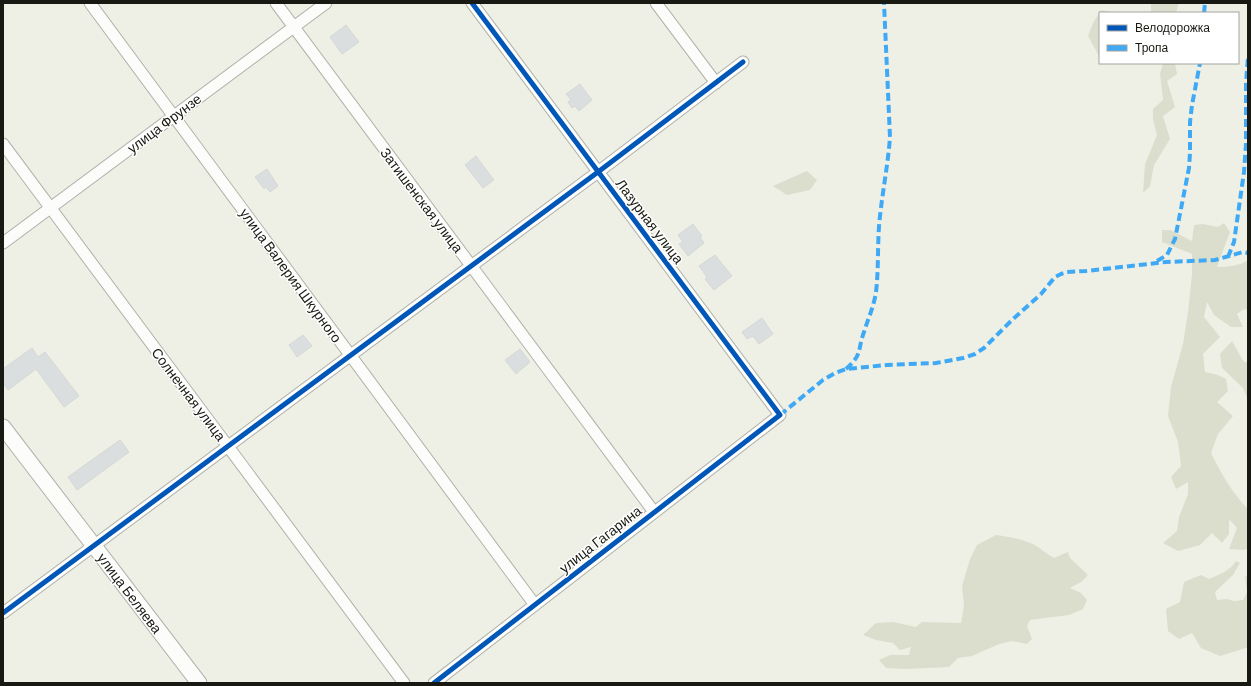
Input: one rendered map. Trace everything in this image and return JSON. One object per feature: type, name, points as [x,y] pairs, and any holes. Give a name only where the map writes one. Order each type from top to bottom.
[{"type":"street","name":"улица Валерия Шкурного","points":[[90,3],[535,605]]},
{"type":"street","name":"Затишенская улица","points":[[276,3],[654,512]]},
{"type":"street","name":"улица Фрунзе","points":[[3,243],[326,3]]},
{"type":"street","name":"Лазурная улица","points":[[472,3],[780,415]]},
{"type":"street","points":[[656,3],[716,83]]},
{"type":"street","points":[[3,613],[598,172],[743,62]]},
{"type":"street","name":"Солнечная улица","points":[[3,144],[404,683]]},
{"type":"street","name":"улица Гагарина","points":[[434,683],[780,415]]},
{"type":"street","name":"улица Беляева","points":[[3,427],[199,683]]},
{"type":"green space","points":[[1151,3],[1179,3],[1176,12],[1151,12]]},
{"type":"green space","points":[[1101,10],[1110,12],[1100,12]]},
{"type":"green space","points":[[1099,13],[1099,56],[1088,36]]},
{"type":"green space","points":[[1163,64],[1175,64],[1177,74],[1167,81],[1175,107],[1163,116],[1170,139],[1154,165],[1150,186],[1143,193],[1145,164],[1157,135],[1153,120],[1153,109],[1163,100],[1160,74]]},
{"type":"green space","points":[[807,171],[817,180],[810,190],[787,195],[773,186]]},
{"type":"green space","points":[[1224,223],[1230,232],[1217,267],[1237,265],[1248,260],[1248,310],[1244,309],[1237,314],[1243,327],[1231,327],[1214,315],[1207,302],[1204,317],[1220,337],[1203,354],[1205,372],[1218,375],[1226,379],[1228,391],[1217,402],[1233,416],[1218,434],[1211,453],[1227,482],[1248,509],[1248,548],[1245,550],[1229,549],[1237,528],[1229,519],[1229,534],[1222,543],[1212,533],[1200,545],[1178,551],[1163,543],[1177,531],[1179,517],[1188,494],[1188,482],[1176,489],[1171,477],[1181,466],[1178,442],[1168,416],[1171,387],[1183,344],[1188,312],[1192,274],[1192,254],[1162,242],[1162,230],[1170,230],[1192,241],[1194,225],[1203,224],[1218,227]]},
{"type":"green space","points":[[1232,341],[1244,362],[1248,362],[1248,400],[1243,388],[1222,368],[1220,354]]},
{"type":"green space","points":[[996,535],[1016,538],[1030,543],[1054,558],[1068,552],[1070,558],[1088,575],[1081,582],[1070,588],[1081,593],[1087,600],[1083,609],[1069,615],[1030,620],[1027,626],[1032,639],[1027,644],[1012,641],[999,644],[972,656],[958,658],[949,667],[906,669],[886,668],[879,660],[890,655],[909,655],[911,647],[900,650],[893,643],[876,640],[863,635],[876,623],[893,622],[916,627],[922,622],[961,623],[964,605],[962,586],[970,559],[977,545]]},
{"type":"green space","points":[[1236,561],[1240,563],[1233,575],[1215,592],[1217,600],[1243,600],[1247,592],[1245,576],[1248,577],[1248,646],[1246,648],[1220,656],[1201,648],[1192,633],[1179,639],[1168,631],[1166,609],[1180,602],[1184,582],[1201,575],[1209,579],[1228,570]]},
{"type":"building","points":[[346,25],[359,42],[342,54],[330,37]]},
{"type":"building","points":[[580,84],[592,100],[579,111],[575,106],[572,108],[568,102],[571,100],[566,94]]},
{"type":"building","points":[[476,156],[494,180],[483,188],[465,165]]},
{"type":"building","points":[[267,169],[278,186],[270,192],[266,187],[264,189],[255,177]]},
{"type":"building","points":[[693,224],[702,236],[700,237],[704,243],[688,256],[679,244],[683,242],[678,235]]},
{"type":"building","points":[[715,255],[732,276],[714,290],[705,279],[707,277],[699,266]]},
{"type":"building","points":[[762,318],[773,334],[759,344],[753,336],[747,339],[742,332]]},
{"type":"building","points":[[303,335],[312,346],[297,357],[289,345]]},
{"type":"building","points":[[32,348],[38,357],[45,352],[79,396],[64,407],[36,369],[8,390],[3,383],[3,369]]},
{"type":"building","points":[[520,349],[530,362],[516,374],[505,360]]},
{"type":"building","points":[[120,440],[129,452],[77,490],[68,477]]},
{"type":"marked path","points":[[846,369],[855,360],[859,352],[876,292],[879,225],[890,137],[884,3]]},
{"type":"marked path","points":[[1204,12],[1205,3]]},
{"type":"marked path","points":[[1228,257],[1234,242],[1244,172],[1248,57]]},
{"type":"marked path","points":[[1157,261],[1167,255],[1175,239],[1189,168],[1190,122],[1200,64]]},
{"type":"marked path","points":[[780,415],[823,380],[846,369],[887,365],[936,363],[975,354],[984,348],[1041,294],[1055,277],[1061,274],[1067,272],[1166,262],[1215,260],[1243,252],[1248,253]]},
{"type":"cycle path","points":[[434,683],[780,415],[472,3]]},
{"type":"cycle path","points":[[3,613],[598,172],[743,62]]}]
